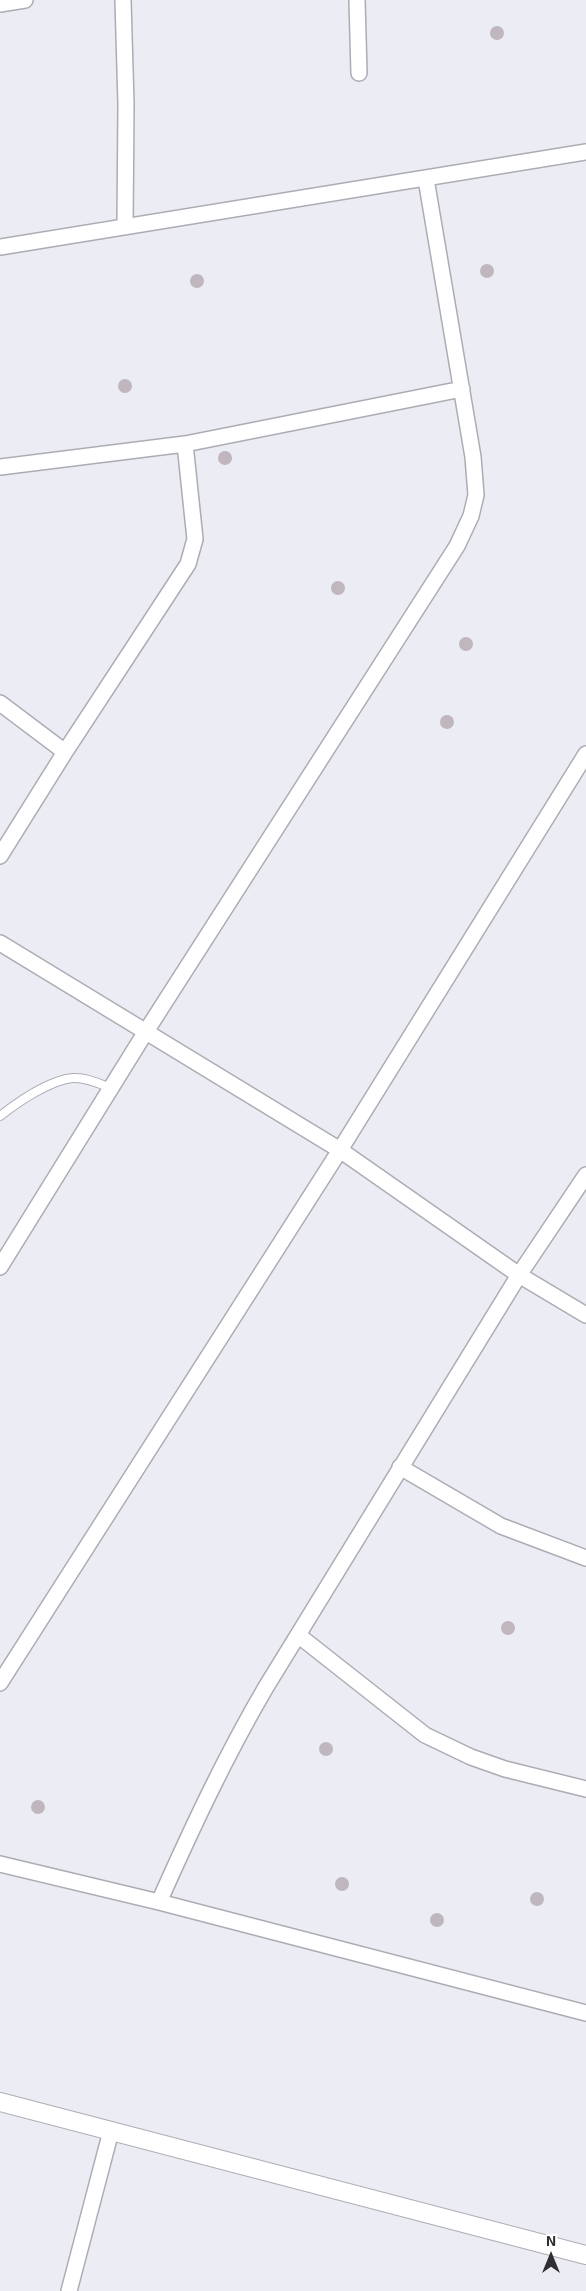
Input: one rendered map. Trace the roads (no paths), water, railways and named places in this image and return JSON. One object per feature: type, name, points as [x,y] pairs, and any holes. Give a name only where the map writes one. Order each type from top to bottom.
[{"type":"street","points":[[1,3],[25,0]]},
{"type":"street","points":[[123,0],[126,104],[125,226]]},
{"type":"street","points":[[357,0],[359,73]]},
{"type":"street","points":[[0,247],[586,152]]},
{"type":"street","points":[[0,1267],[145,1033],[456,546],[471,516],[476,495],[473,457],[426,178]]},
{"type":"street","points":[[0,467],[185,444],[462,389]]},
{"type":"street","points":[[0,856],[65,752],[188,564],[195,539],[185,444]]},
{"type":"street","points":[[0,703],[65,752]]},
{"type":"street","points":[[0,1683],[340,1150],[586,754]]},
{"type":"street","points":[[0,944],[340,1150],[519,1275],[586,1315]]},
{"type":"street","points":[[159,1902],[202,1805],[231,1747],[400,1467],[519,1275],[586,1175]]},
{"type":"street","points":[[400,1467],[501,1526],[586,1558]]},
{"type":"street","points":[[298,1635],[425,1735],[470,1757],[505,1769],[586,1789]]},
{"type":"street","points":[[0,1864],[159,1902],[586,2013]]},
{"type":"street","points":[[0,2102],[586,2255]]},
{"type":"street","points":[[69,2291],[111,2131]]},
{"type":"lane","points":[[0,1116],[39,1091],[66,1080],[81,1079],[111,1088]]}]
